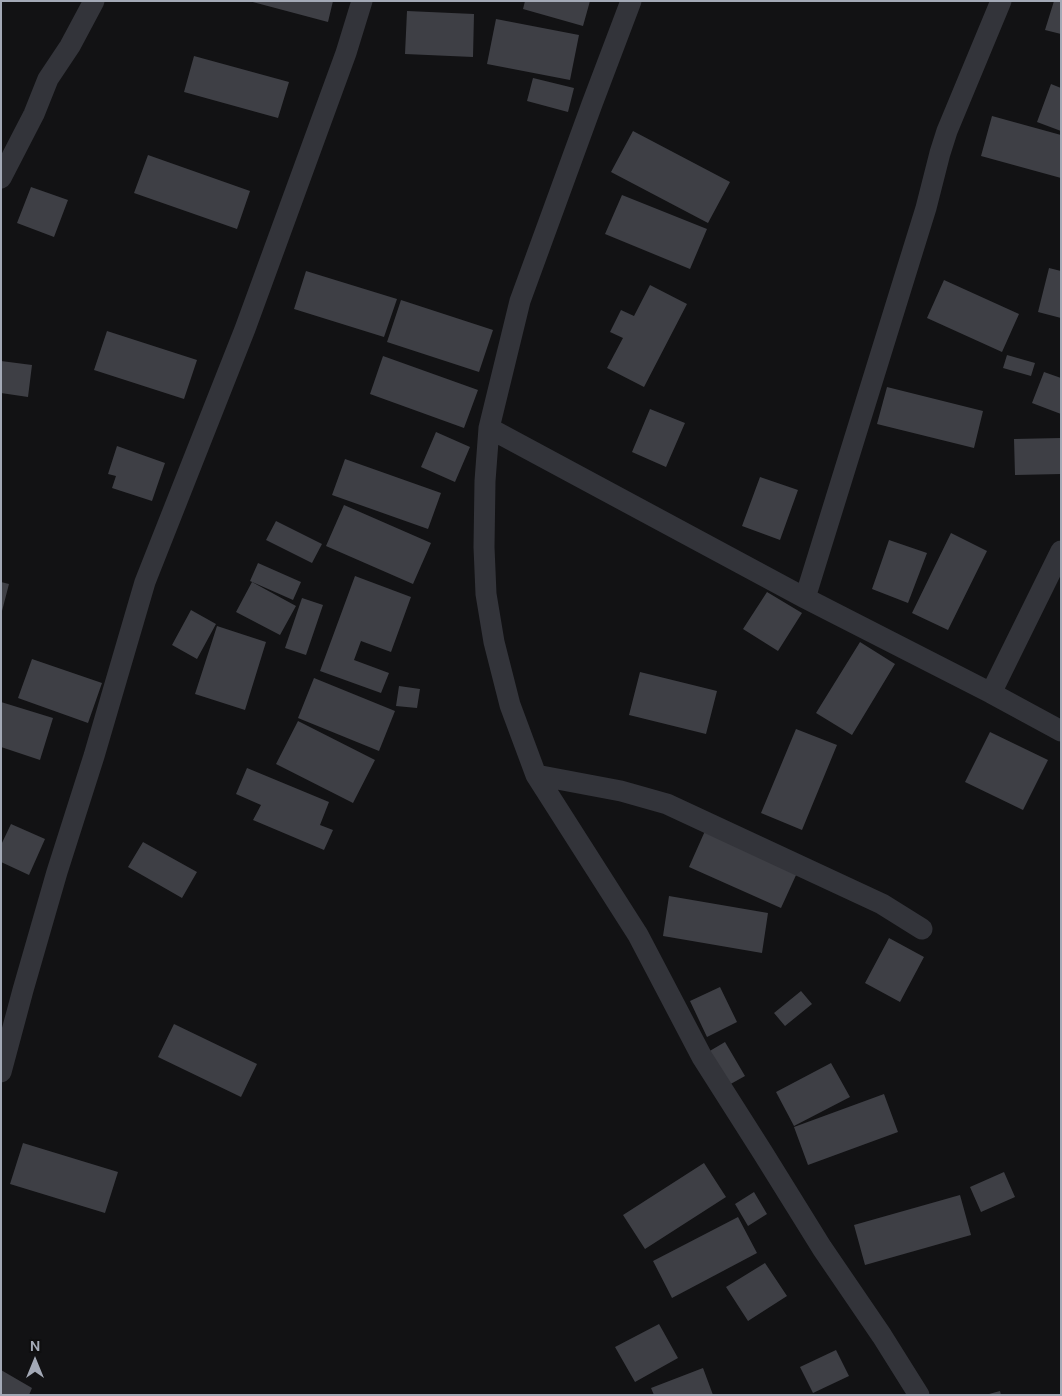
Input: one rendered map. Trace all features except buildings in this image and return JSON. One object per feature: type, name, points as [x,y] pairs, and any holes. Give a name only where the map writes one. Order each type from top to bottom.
[{"type":"street","points":[[1,178],[34,114],[48,79],[70,46],[94,1]]},
{"type":"street","points":[[1,1072],[22,990],[145,582],[246,329],[346,53],[362,1]]},
{"type":"street","points":[[631,1],[520,301],[490,428],[485,481],[484,547],[486,594],[494,642],[508,698],[536,775],[638,935],[702,1058],[764,1153],[822,1248],[882,1336],[918,1395]]},
{"type":"street","points":[[806,598],[926,208],[947,131],[1001,1]]},
{"type":"street","points":[[490,428],[806,598],[991,692],[1061,731]]},
{"type":"street","points":[[991,692],[1061,551]]},
{"type":"street","points":[[536,775],[620,792],[667,804],[882,904],[922,929]]}]
